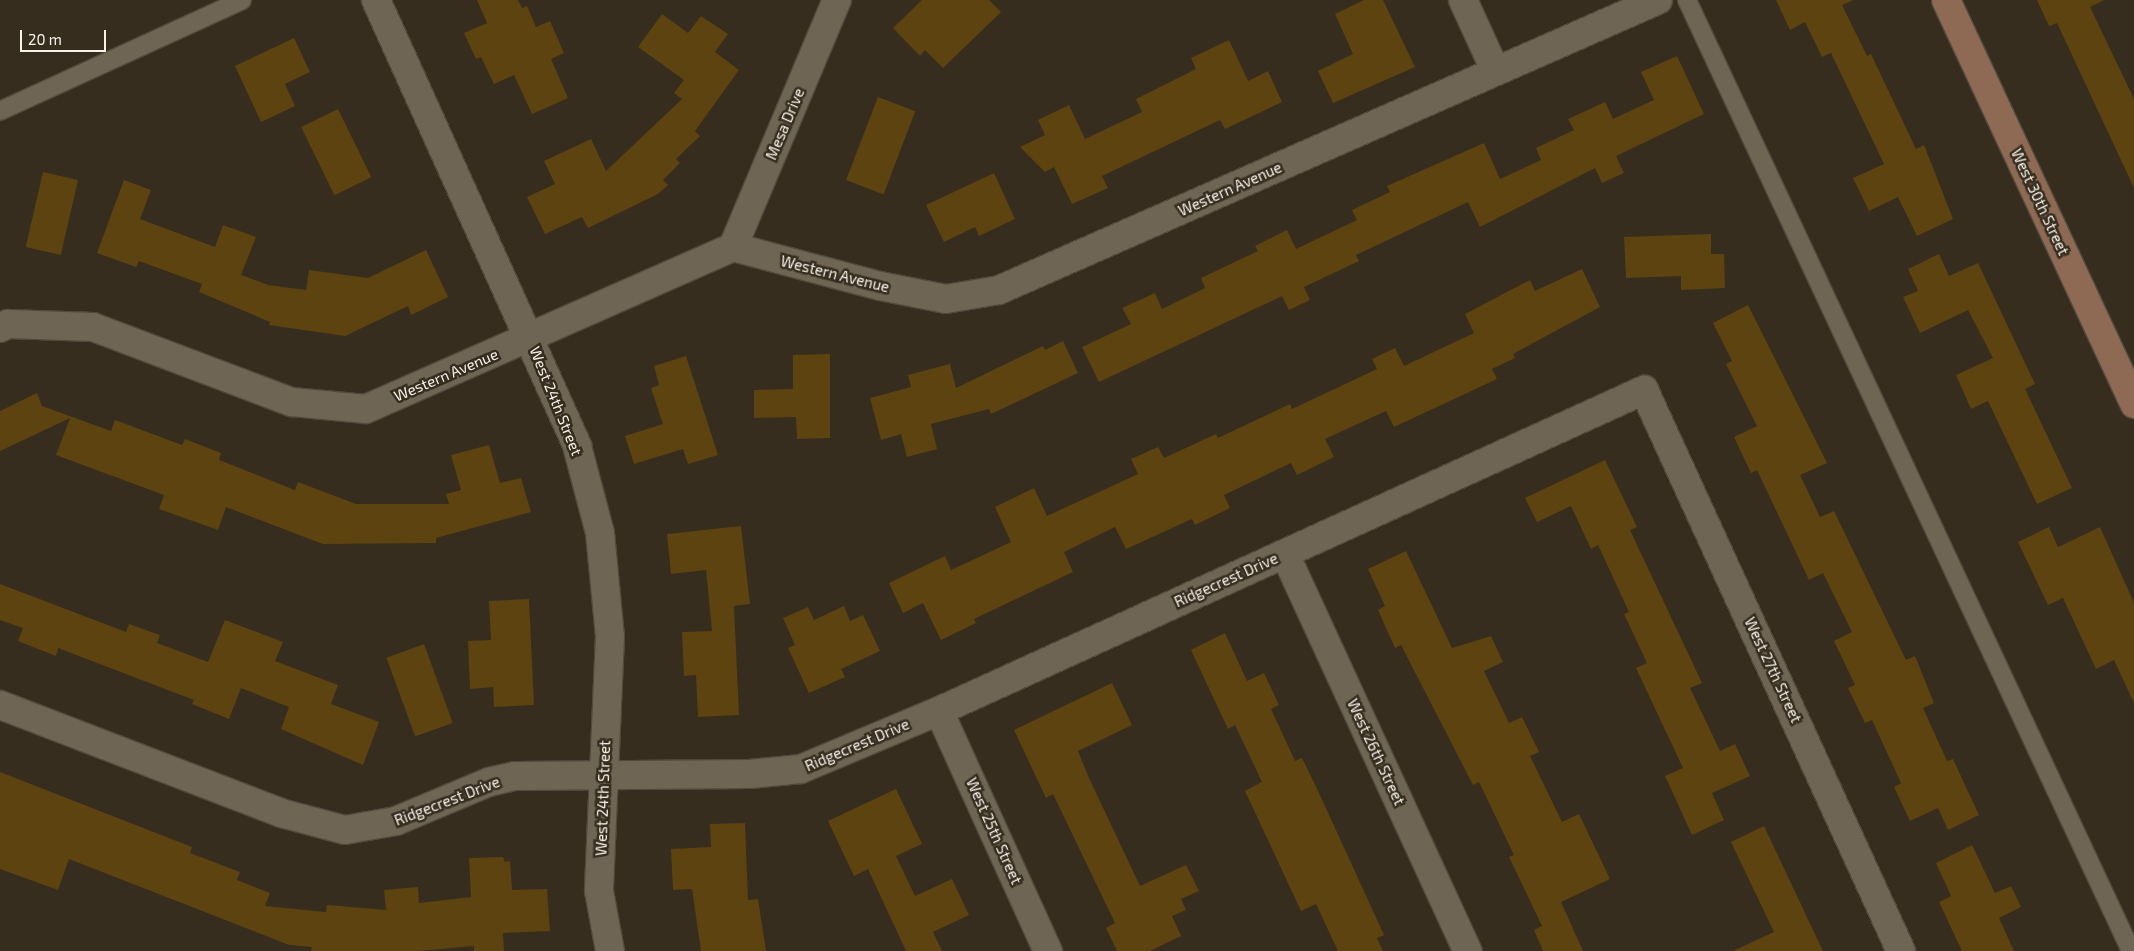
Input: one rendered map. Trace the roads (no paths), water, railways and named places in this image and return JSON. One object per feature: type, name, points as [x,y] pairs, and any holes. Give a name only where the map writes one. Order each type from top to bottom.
[{"type":"main road","name":"West 30th Street","points":[[1946,0],[2134,404]]},
{"type":"street","name":"West 24th Street","points":[[376,0],[531,339],[577,446],[600,533],[610,636],[599,891],[610,951]]},
{"type":"street","name":"Mesa Drive","points":[[733,247],[837,0]]},
{"type":"street","points":[[1463,0],[1495,70]]},
{"type":"street","name":"Western Avenue","points":[[0,328],[8,324],[94,327],[292,402],[366,408],[531,339],[733,247],[880,286],[946,299],[999,290],[1495,70],[1658,0]]},
{"type":"street","name":"Ridgecrest Drive","points":[[0,705],[281,813],[345,830],[396,821],[489,782],[515,776],[604,773],[750,774],[801,769],[939,710],[1644,390]]},
{"type":"street","name":"West 27th Street","points":[[1644,390],[1901,951]]},
{"type":"street","name":"West 26th Street","points":[[1285,554],[1468,951]]},
{"type":"street","name":"West 25th Street","points":[[939,710],[1048,951]]},
{"type":"lane","points":[[0,111],[242,0]]},
{"type":"lane","points":[[1687,0],[2131,951]]}]
